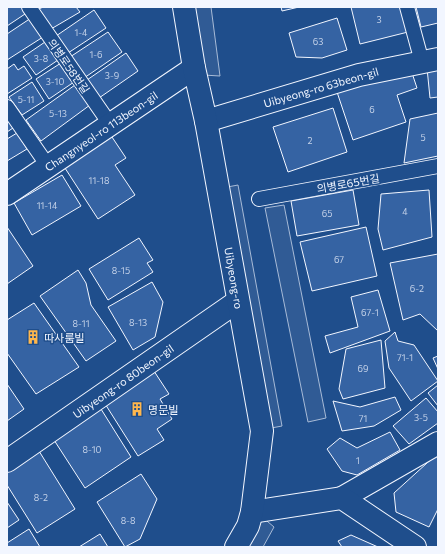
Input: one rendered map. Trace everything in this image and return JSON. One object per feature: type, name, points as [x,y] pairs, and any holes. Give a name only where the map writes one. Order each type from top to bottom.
[{"type":"street","name":"Uibyeong-ro","points":[[184,7],[262,432],[252,512],[248,526],[236,547]]},
{"type":"street","name":"Uibyeong-ro 63beon-gil","points":[[206,121],[359,75],[430,60]]},
{"type":"street","name":"Changnyeol-ro 113beon-gil","points":[[7,194],[194,68]]},
{"type":"street","name":"Uibyeong-ro 80beon-gil","points":[[7,461],[238,301]]},
{"type":"street","points":[[252,512],[342,498],[438,443]]},
{"type":"street","points":[[342,498],[415,547]]},
{"type":"lane","name":"의병로58번길","points":[[29,7],[110,124]]},
{"type":"lane","points":[[407,7],[430,60]]},
{"type":"lane","points":[[7,107],[48,166]]},
{"type":"lane","name":"의병로65번길","points":[[259,199],[438,166]]},
{"type":"shaded area","points":[[192,7],[211,7],[220,76],[203,75]]},
{"type":"shaded area","points":[[238,185],[282,426],[266,429],[222,188]]},
{"type":"shaded area","points":[[284,205],[326,418],[308,422],[265,208]]},
{"type":"shaded area","points":[[261,516],[274,527],[263,547],[244,547]]},
{"type":"building","points":[[7,7],[25,7],[28,12],[7,26]]},
{"type":"building","points":[[43,7],[76,7],[80,12],[51,29],[39,9]]},
{"type":"building","points":[[281,7],[299,7],[282,11]]},
{"type":"building","points":[[351,7],[401,7],[408,32],[360,44]]},
{"type":"building","points":[[416,7],[438,7],[438,23],[421,27]]},
{"type":"building","points":[[94,10],[106,28],[68,53],[56,36]]},
{"type":"building","points":[[31,18],[43,37],[7,60],[7,34]]},
{"type":"building","points":[[337,18],[347,50],[322,58],[296,57],[289,33]]},
{"type":"building","points":[[108,32],[122,52],[84,78],[70,57]]},
{"type":"building","points":[[45,42],[58,60],[36,75],[23,57]]},
{"type":"building","points":[[126,53],[138,71],[99,98],[87,80]]},
{"type":"building","points":[[61,63],[74,82],[49,99],[36,79]]},
{"type":"building","points":[[14,64],[18,70],[24,66],[32,78],[7,94],[7,69]]},
{"type":"building","points":[[438,66],[438,97],[430,98],[427,68]]},
{"type":"building","points":[[410,67],[417,88],[397,95],[406,122],[353,140],[337,92]]},
{"type":"building","points":[[32,82],[44,101],[22,115],[9,97]]},
{"type":"building","points":[[75,85],[90,105],[41,141],[26,120]]},
{"type":"building","points":[[333,108],[347,152],[288,172],[273,127]]},
{"type":"building","points":[[438,113],[438,156],[404,163],[410,119]]},
{"type":"building","points":[[7,119],[13,128],[7,132]]},
{"type":"building","points":[[17,133],[27,149],[7,161],[7,139]]},
{"type":"building","points":[[110,134],[126,158],[115,165],[135,195],[98,219],[63,165]]},
{"type":"building","points":[[62,175],[81,206],[32,235],[14,203]]},
{"type":"building","points":[[353,190],[359,225],[297,236],[291,201]]},
{"type":"building","points":[[429,190],[432,237],[383,250],[378,229],[381,194]]},
{"type":"building","points":[[7,227],[33,266],[7,284]]},
{"type":"building","points":[[366,227],[377,276],[312,291],[300,242]]},
{"type":"building","points":[[139,238],[153,260],[147,263],[153,272],[108,300],[89,269]]},
{"type":"building","points":[[438,254],[438,331],[420,314],[403,320],[390,263]]},
{"type":"building","points":[[78,270],[86,283],[91,305],[116,341],[86,361],[40,296]]},
{"type":"building","points":[[152,282],[163,302],[155,337],[133,350],[108,307]]},
{"type":"building","points":[[378,290],[390,331],[330,353],[325,336],[358,327],[351,297]]},
{"type":"building","name":"따사룸빌","points":[[34,303],[79,367],[36,394],[7,353],[7,320]]},
{"type":"building","points":[[395,332],[398,341],[414,345],[438,381],[411,401],[389,368],[385,341]]},
{"type":"building","points":[[381,340],[385,388],[343,399],[339,389],[346,349]]},
{"type":"building","points":[[438,356],[438,369],[433,358]]},
{"type":"building","name":"명문빌","points":[[152,368],[169,394],[160,399],[172,419],[157,429],[164,440],[138,456],[102,399]]},
{"type":"building","points":[[7,384],[24,409],[7,421]]},
{"type":"building","points":[[438,385],[438,406],[428,393]]},
{"type":"building","points":[[395,397],[401,410],[374,426],[342,431],[333,401],[360,407]]},
{"type":"building","points":[[426,398],[438,412],[438,423],[409,444],[393,426]]},
{"type":"building","points":[[101,409],[131,457],[85,488],[54,440]]},
{"type":"building","points":[[390,432],[400,450],[357,475],[342,471],[327,449],[340,438],[357,448]]},
{"type":"building","points":[[39,451],[75,509],[37,533],[7,485],[7,471]]},
{"type":"building","points":[[438,453],[438,509],[429,527],[396,512],[394,493]]},
{"type":"building","points":[[141,474],[157,499],[140,539],[125,547],[97,502]]},
{"type":"building","points":[[7,502],[19,520],[7,528]]},
{"type":"building","points":[[29,529],[40,547],[7,547],[7,543]]},
{"type":"building","points":[[100,534],[108,547],[79,547]]},
{"type":"building","points":[[351,535],[378,547],[342,547],[338,541]]},
{"type":"place","name":"따사룸빌","points":[[33,337]]},
{"type":"place","name":"명문빌","points":[[137,409]]}]
